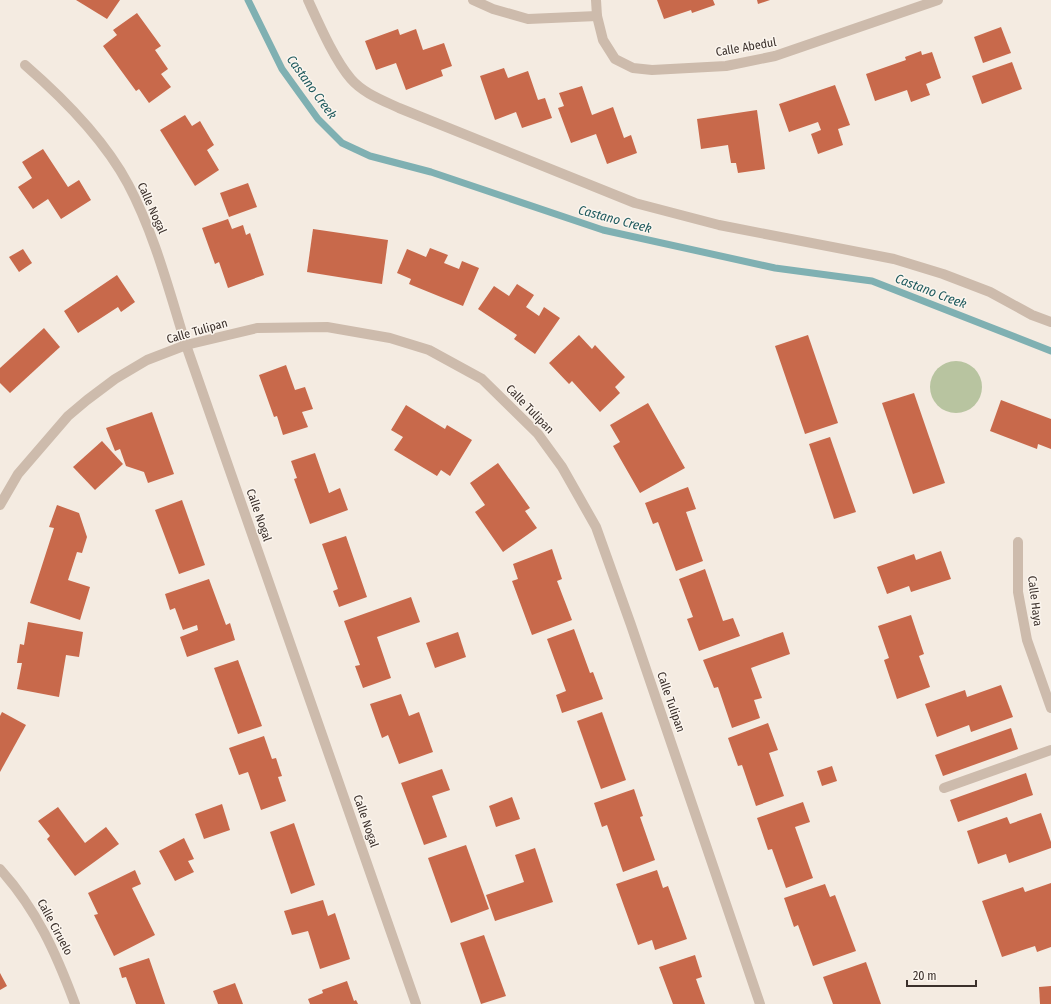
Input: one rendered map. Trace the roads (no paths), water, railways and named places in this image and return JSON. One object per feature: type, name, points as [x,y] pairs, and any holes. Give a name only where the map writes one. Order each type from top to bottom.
[{"type":"street","points":[[308,0],[326,38],[351,79],[369,94],[399,108],[635,203],[719,225],[894,259],[943,274],[990,292],[1032,315],[1051,322]]},
{"type":"street","points":[[472,0],[493,9],[528,19],[597,16]]},
{"type":"street","name":"Calle Abedul","points":[[596,0],[597,16],[602,40],[615,58],[633,68],[652,70],[726,66],[775,56],[938,0]]},
{"type":"street","name":"Calle Nogal","points":[[25,65],[56,92],[77,115],[117,166],[128,185],[154,245],[186,345],[416,1004]]},
{"type":"street","name":"Calle Tulipan","points":[[0,505],[18,474],[68,416],[115,379],[148,360],[186,345],[257,328],[292,326],[327,327],[390,338],[429,350],[482,379],[538,434],[562,467],[596,527],[631,625],[760,1004]]},
{"type":"street","name":"Calle Haya","points":[[1018,542],[1018,592],[1027,640],[1051,708]]},
{"type":"street","points":[[944,788],[1051,750]]},
{"type":"street","name":"Calle Ciruelo","points":[[0,869],[29,905],[46,934],[75,1004]]},
{"type":"waterway","name":"Castano Creek","points":[[248,0],[282,69],[318,119],[342,143],[370,156],[431,172],[603,230],[775,268],[872,281],[1051,351]]}]
